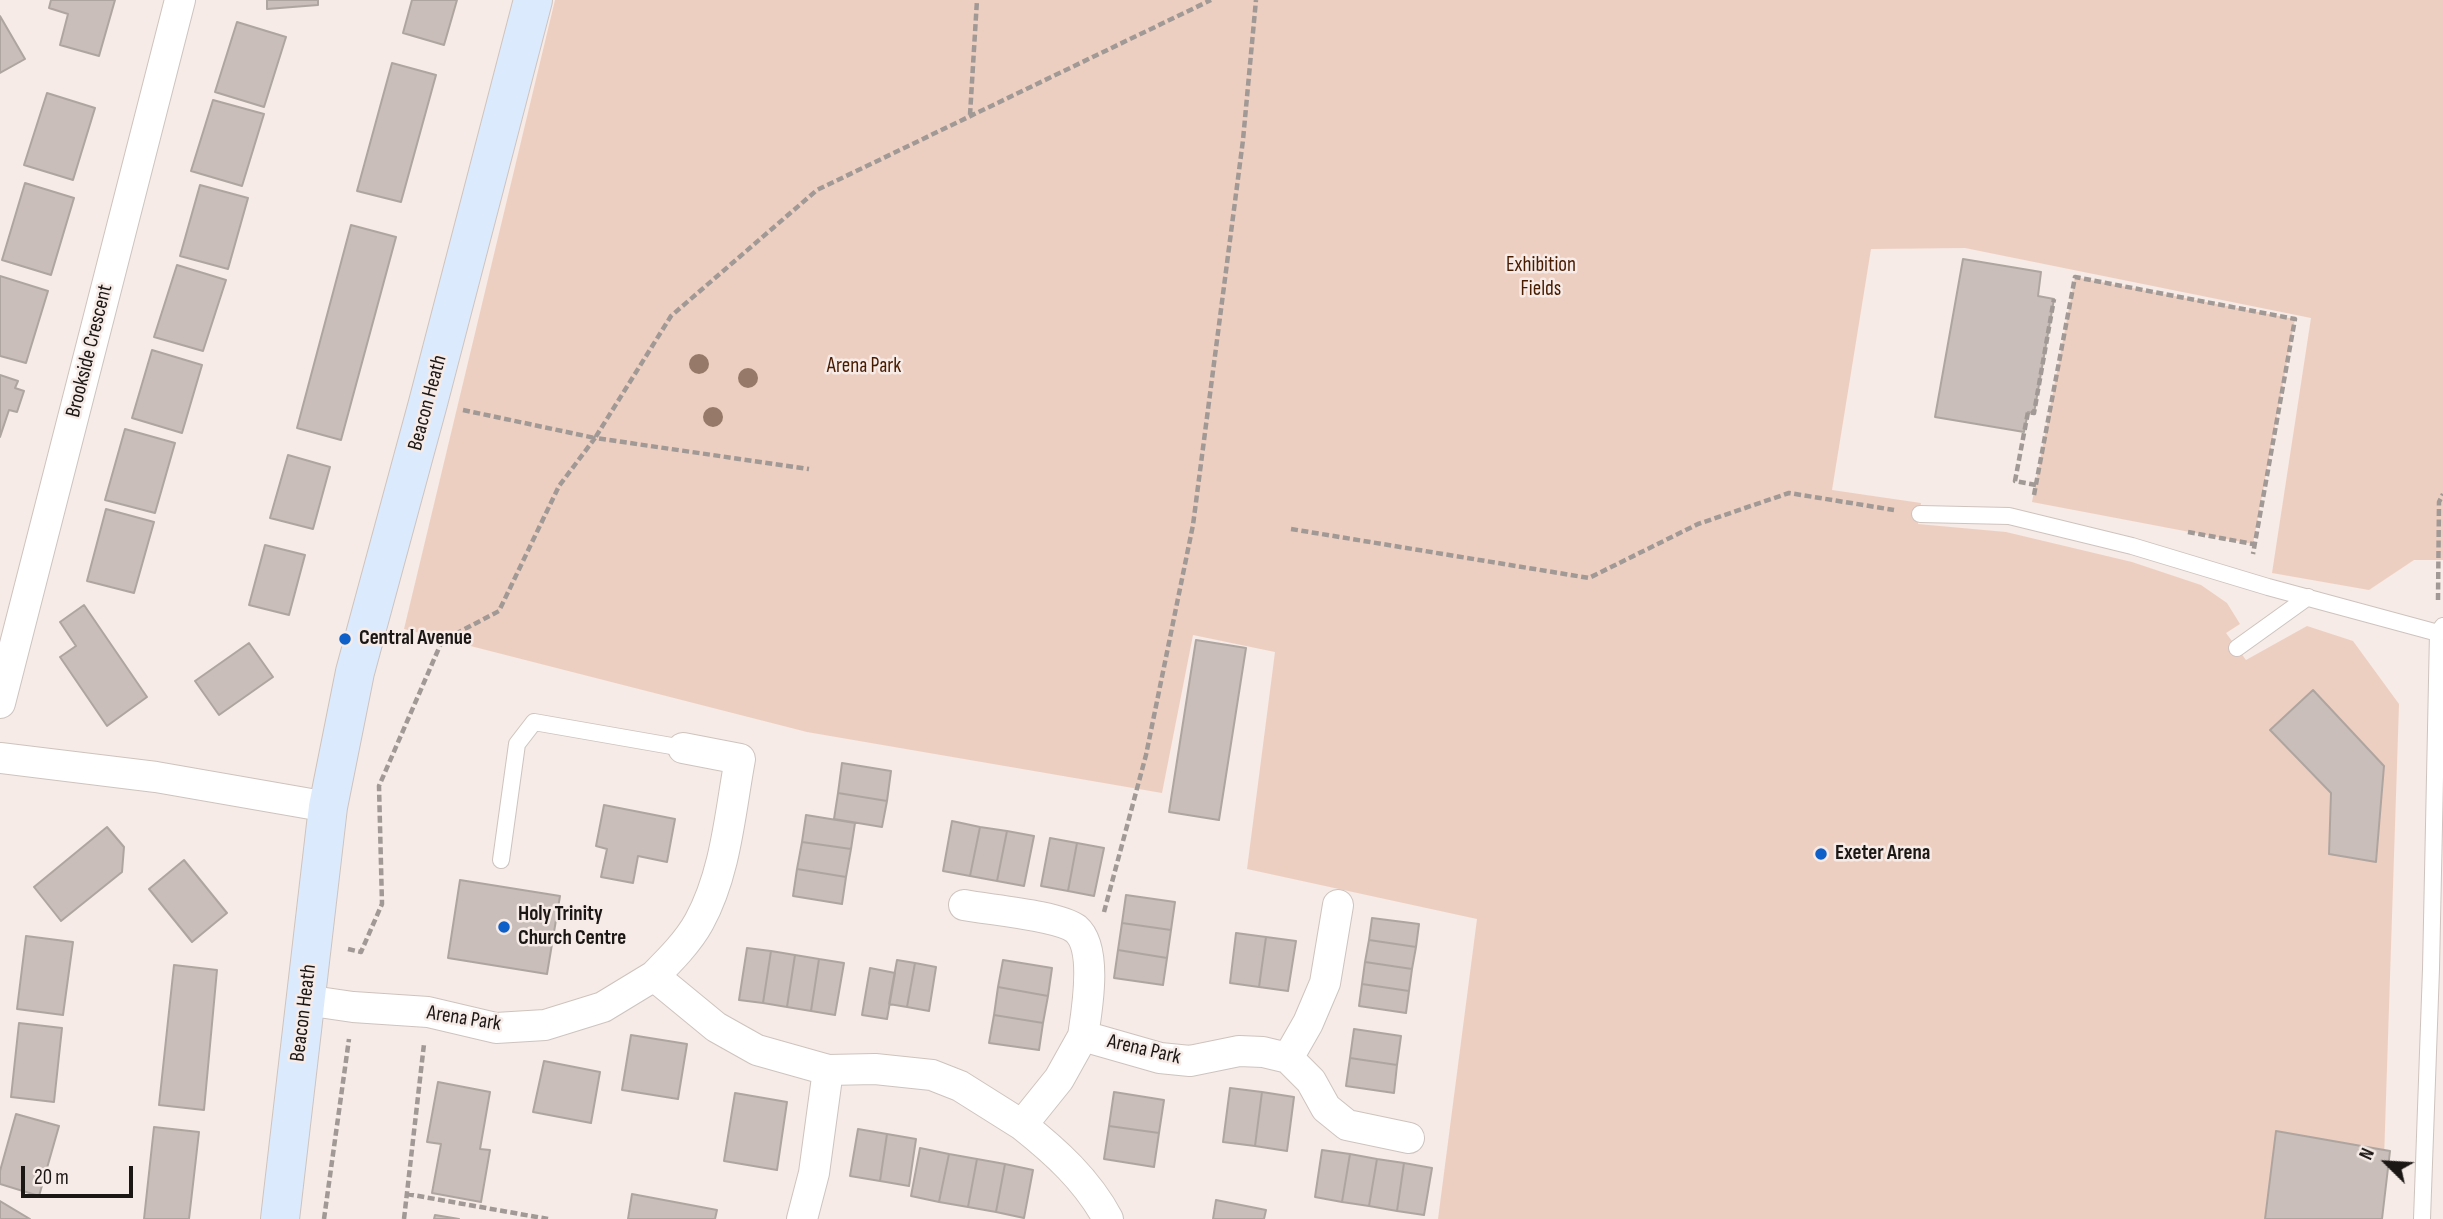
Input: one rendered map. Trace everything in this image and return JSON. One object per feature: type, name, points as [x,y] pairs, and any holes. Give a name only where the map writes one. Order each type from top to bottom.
[{"type":"street","name":"Brookside Crescent","points":[[0,703],[180,0]]},
{"type":"street","name":"Beacon Heath","points":[[280,1219],[328,807],[355,672],[533,0]]},
{"type":"street","name":"Arena Park","points":[[304,1000],[353,1007],[428,1012],[496,1028],[545,1025],[603,1007],[654,976],[674,956],[698,923],[718,880],[740,759],[683,748]]},
{"type":"street","points":[[0,758],[156,777],[328,807]]},
{"type":"street","points":[[964,905],[1062,921],[1078,931],[1088,953]]},
{"type":"street","points":[[1338,905],[1325,983],[1308,1023],[1288,1058],[1311,1081],[1326,1108],[1347,1125],[1409,1138]]},
{"type":"street","name":"Arena Park","points":[[1022,1125],[1059,1079],[1083,1036],[1088,1000],[1088,953]]},
{"type":"street","points":[[654,976],[716,1027],[757,1050],[828,1070],[875,1069],[932,1074],[960,1086],[1022,1125],[1065,1161],[1082,1180],[1108,1219]]},
{"type":"street","name":"Arena Park","points":[[1083,1036],[1160,1058],[1190,1061],[1239,1051],[1262,1052],[1288,1058]]},
{"type":"street","points":[[802,1219],[814,1173],[828,1070]]},
{"type":"lane","points":[[1920,514],[2009,516],[2132,546],[2308,597],[2440,629],[2422,1219]]},
{"type":"lane","points":[[2236,648],[2308,597]]},
{"type":"lane","points":[[501,860],[517,744],[534,722],[683,748]]},
{"type":"path","points":[[970,116],[977,0]]},
{"type":"path","points":[[313,943],[361,952],[382,904],[379,786],[442,641],[499,611],[559,486],[595,438],[671,316],[817,190],[1211,0]]},
{"type":"path","points":[[1088,953],[1106,908],[1146,755],[1193,525],[1242,140],[1256,0]]},
{"type":"path","points":[[2032,502],[2075,277],[2295,319],[2253,544],[2175,529]]},
{"type":"path","points":[[2036,485],[2015,481],[2028,412],[2034,413],[2054,299]]},
{"type":"path","points":[[428,403],[595,438],[809,469]]},
{"type":"path","points":[[1291,529],[1589,578],[1698,524],[1789,493],[1920,514]]},
{"type":"path","points":[[2440,629],[2439,502],[2443,494]]},
{"type":"path","points":[[324,1219],[353,1007]]},
{"type":"path","points":[[404,1219],[428,1012]]},
{"type":"path","points":[[407,1194],[548,1219]]},
{"type":"green space","name":"Exhibition Fields","points":[[555,0],[2443,0],[2443,560],[2414,560],[2369,590],[2272,573],[2311,318],[1965,248],[1871,249],[1832,490],[1921,503],[1918,524],[2006,532],[2132,562],[2201,585],[2227,603],[2240,624],[2226,633],[2246,660],[2307,626],[2353,641],[2399,704],[2382,1219],[1438,1219],[1477,919],[1247,869],[1275,652],[1193,635],[1162,793],[807,732],[404,629]]},
{"type":"green space","points":[[2075,277],[2295,319],[2253,544],[2032,502]]},
{"type":"building","points":[[51,0],[115,0],[99,56],[60,45],[68,14],[49,8]]},
{"type":"building","points":[[267,0],[318,0],[318,5],[267,9]]},
{"type":"building","points":[[412,0],[457,0],[444,45],[403,33]]},
{"type":"building","points":[[0,16],[25,59],[0,73]]},
{"type":"building","points":[[237,22],[286,37],[264,107],[215,92]]},
{"type":"building","points":[[392,63],[436,75],[401,202],[357,191]]},
{"type":"building","points":[[47,93],[95,108],[73,180],[24,165]]},
{"type":"building","points":[[213,100],[264,114],[242,186],[191,171]]},
{"type":"building","points":[[25,183],[74,198],[51,275],[2,260]]},
{"type":"building","points":[[200,185],[248,198],[228,269],[180,256]]},
{"type":"building","points":[[351,225],[396,237],[341,440],[297,428]]},
{"type":"building","points":[[1963,259],[2041,272],[2038,296],[2054,299],[2034,413],[2028,412],[2024,432],[1935,417]]},
{"type":"building","points":[[177,265],[226,280],[203,351],[154,337]]},
{"type":"building","points":[[0,276],[48,291],[26,363],[0,356]]},
{"type":"building","points":[[152,350],[202,365],[182,433],[132,418]]},
{"type":"building","points":[[0,375],[18,381],[15,388],[24,391],[17,412],[9,410],[0,437]]},
{"type":"building","points":[[125,429],[175,443],[155,513],[105,500]]},
{"type":"building","points":[[288,455],[330,467],[313,529],[270,518]]},
{"type":"building","points":[[106,509],[154,522],[134,593],[87,581]]},
{"type":"building","points":[[265,545],[305,555],[289,615],[249,605]]},
{"type":"building","points":[[84,605],[147,697],[107,726],[60,657],[76,646],[60,622]]},
{"type":"building","points":[[1196,640],[1246,648],[1219,820],[1169,812]]},
{"type":"building","points":[[249,643],[273,677],[219,715],[195,681]]},
{"type":"building","points":[[2313,690],[2384,766],[2376,862],[2329,854],[2331,793],[2270,730]]},
{"type":"building","points":[[842,763],[891,771],[887,801],[838,793]]},
{"type":"building","points":[[838,793],[887,801],[882,827],[834,819]]},
{"type":"building","points":[[604,805],[675,819],[667,862],[638,856],[633,883],[601,877],[607,849],[596,846]]},
{"type":"building","points":[[806,815],[855,823],[851,849],[802,842]]},
{"type":"building","points":[[952,821],[980,827],[970,876],[943,871]]},
{"type":"building","points":[[107,827],[124,847],[122,872],[61,921],[34,887]]},
{"type":"building","points":[[980,827],[1007,831],[997,881],[970,876]]},
{"type":"building","points":[[1007,831],[1034,836],[1024,886],[997,881]]},
{"type":"building","points":[[1050,838],[1077,843],[1068,891],[1041,886]]},
{"type":"building","points":[[802,842],[851,849],[846,877],[797,869]]},
{"type":"building","points":[[1077,843],[1104,848],[1094,896],[1068,891]]},
{"type":"building","points":[[184,860],[227,913],[192,942],[149,889]]},
{"type":"building","points":[[797,869],[846,877],[842,904],[793,896]]},
{"type":"building","name":"Holy Trinity Church Centre","points":[[460,880],[560,896],[547,974],[448,958]]},
{"type":"building","points":[[1126,895],[1175,902],[1171,930],[1122,923]]},
{"type":"building","points":[[1372,918],[1419,924],[1416,947],[1369,940]]},
{"type":"building","points":[[1122,923],[1171,930],[1167,958],[1118,950]]},
{"type":"building","points":[[1236,933],[1266,937],[1259,987],[1230,983]]},
{"type":"building","points":[[26,936],[73,942],[63,1015],[17,1009]]},
{"type":"building","points":[[1266,937],[1296,941],[1288,991],[1259,987]]},
{"type":"building","points":[[1369,940],[1416,947],[1412,969],[1365,962]]},
{"type":"building","points":[[747,948],[771,951],[763,1003],[739,1000]]},
{"type":"building","points":[[1118,950],[1167,958],[1163,985],[1114,978]]},
{"type":"building","points":[[771,951],[795,955],[787,1007],[763,1003]]},
{"type":"building","points":[[795,955],[819,959],[811,1011],[787,1007]]},
{"type":"building","points":[[819,959],[844,963],[835,1015],[811,1011]]},
{"type":"building","points":[[897,960],[915,963],[907,1007],[889,1004]]},
{"type":"building","points":[[1003,960],[1052,968],[1048,996],[998,987]]},
{"type":"building","points":[[1365,962],[1412,969],[1409,991],[1362,984]]},
{"type":"building","points":[[915,963],[936,967],[929,1011],[907,1007]]},
{"type":"building","points":[[174,965],[217,970],[204,1110],[159,1105]]},
{"type":"building","points":[[870,968],[895,973],[887,1019],[862,1015]]},
{"type":"building","points":[[1362,984],[1409,991],[1406,1013],[1359,1006]]},
{"type":"building","points":[[998,987],[1048,996],[1043,1023],[994,1015]]},
{"type":"building","points":[[994,1015],[1043,1023],[1039,1050],[989,1043]]},
{"type":"building","points":[[19,1023],[62,1028],[54,1102],[11,1097]]},
{"type":"building","points":[[1354,1029],[1401,1036],[1397,1065],[1350,1058]]},
{"type":"building","points":[[631,1035],[687,1044],[678,1099],[622,1090]]},
{"type":"building","points":[[1350,1058],[1397,1065],[1394,1093],[1346,1086]]},
{"type":"building","points":[[544,1061],[600,1072],[591,1123],[533,1112]]},
{"type":"building","points":[[438,1082],[490,1092],[480,1149],[490,1150],[481,1202],[432,1193],[441,1144],[427,1142]]},
{"type":"building","points":[[1230,1088],[1262,1092],[1255,1146],[1223,1142]]},
{"type":"building","points":[[1114,1092],[1164,1100],[1159,1133],[1109,1126]]},
{"type":"building","points":[[1262,1092],[1294,1097],[1287,1151],[1255,1146]]},
{"type":"building","points":[[735,1093],[787,1102],[777,1170],[724,1161]]},
{"type":"building","points":[[16,1114],[59,1126],[39,1196],[0,1184],[0,1171]]},
{"type":"building","points":[[1109,1126],[1159,1133],[1154,1167],[1104,1159]]},
{"type":"building","points":[[154,1127],[199,1132],[189,1219],[144,1219]]},
{"type":"building","points":[[858,1129],[887,1134],[880,1181],[850,1176]]},
{"type":"building","points":[[2276,1131],[2390,1151],[2382,1219],[2265,1219]]},
{"type":"building","points":[[887,1134],[916,1139],[909,1186],[880,1181]]},
{"type":"building","points":[[920,1148],[949,1154],[939,1202],[911,1196]]},
{"type":"building","points":[[1322,1150],[1350,1154],[1342,1202],[1315,1197]]},
{"type":"building","points":[[949,1154],[977,1159],[968,1207],[939,1202]]},
{"type":"building","points":[[1350,1154],[1377,1159],[1369,1206],[1342,1202]]},
{"type":"building","points":[[977,1159],[1005,1164],[996,1212],[968,1207]]},
{"type":"building","points":[[1377,1159],[1404,1163],[1397,1211],[1369,1206]]},
{"type":"building","points":[[1404,1163],[1432,1168],[1424,1215],[1397,1211]]},
{"type":"building","points":[[1005,1164],[1033,1170],[1024,1218],[996,1212]]},
{"type":"building","points":[[632,1194],[717,1210],[715,1219],[628,1219]]},
{"type":"building","points":[[1216,1200],[1266,1210],[1264,1219],[1213,1219]]},
{"type":"building","points":[[0,1201],[30,1219],[0,1219]]},
{"type":"building","points":[[435,1215],[459,1219],[434,1219]]},
{"type":"place","name":"Central Avenue","points":[[345,639]]},
{"type":"place","name":"Exeter Arena","points":[[1821,854]]},
{"type":"place","name":"Holy Trinity Church Centre","points":[[504,927]]}]
